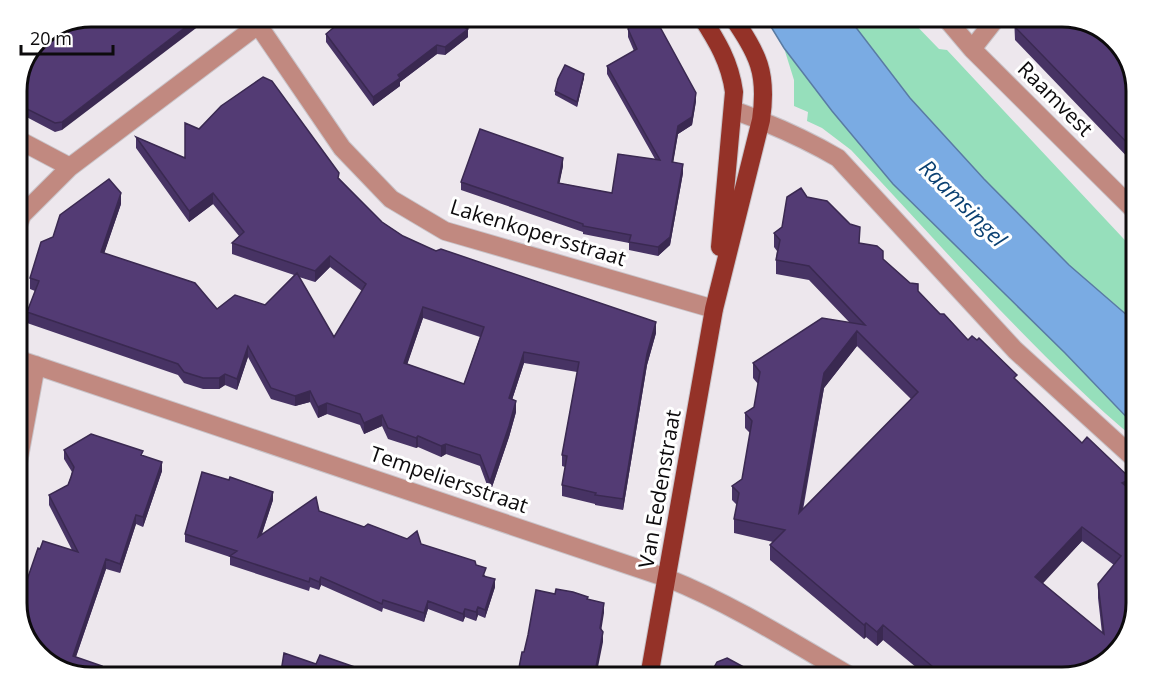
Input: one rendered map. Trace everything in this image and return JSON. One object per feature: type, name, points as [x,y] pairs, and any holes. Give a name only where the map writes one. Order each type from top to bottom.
[{"type":"main road","points":[[708,27],[723,51],[732,74],[733,110]]},
{"type":"main road","points":[[739,27],[752,46],[762,74],[765,95],[761,120]]},
{"type":"main road","name":"Van Eedenstraat","points":[[714,309],[733,110]]},
{"type":"main road","name":"Van Eedenstraat","points":[[651,667],[714,309],[761,120]]},
{"type":"street","points":[[27,210],[70,167],[250,27]]},
{"type":"street","name":"Lakenkopersstraat","points":[[265,27],[342,148],[391,199],[445,231],[714,309]]},
{"type":"street","name":"Raamvest","points":[[953,27],[972,49],[1126,202]]},
{"type":"street","points":[[972,49],[989,27]]},
{"type":"street","points":[[733,110],[814,144],[838,158],[1015,350],[1126,451]]},
{"type":"street","points":[[27,144],[70,167]]},
{"type":"street","name":"Tempeliersstraat","points":[[27,362],[667,578],[735,610],[833,667]]},
{"type":"street","points":[[27,414],[36,365]]},
{"type":"green space","points":[[856,27],[918,27],[939,49],[947,50],[1126,241],[1126,314],[1069,265],[984,179],[910,98]]},
{"type":"green space","points":[[784,48],[832,111],[893,184],[1065,353],[1126,417],[1126,431],[1025,336],[851,150],[822,128],[807,121],[808,112],[794,106],[794,80]]},
{"type":"water","name":"Raamsingel","points":[[771,27],[856,27],[910,98],[984,179],[1069,265],[1126,314],[1126,417],[1065,353],[893,184],[832,111],[784,48]]},
{"type":"building","points":[[186,27],[62,122],[55,123],[27,109],[29,74],[40,52],[49,43],[79,28]]},
{"type":"building","points":[[334,27],[464,27],[468,29],[445,47],[437,45],[398,75],[400,78],[373,97],[326,34]]},
{"type":"building","points":[[629,27],[660,27],[696,93],[692,117],[678,126],[672,162],[683,164],[670,237],[658,247],[629,242],[631,235],[583,226],[583,224],[461,182],[480,129],[563,158],[558,183],[612,193],[618,154],[660,160],[607,66],[637,49]]},
{"type":"building","points":[[1015,27],[1079,29],[1094,36],[1110,49],[1123,70],[1125,79],[1126,142]]},
{"type":"building","points":[[565,65],[584,74],[577,102],[555,91]]},
{"type":"building","points":[[263,77],[272,81],[339,173],[338,178],[382,222],[403,236],[436,251],[441,249],[656,322],[647,354],[623,499],[595,495],[596,493],[562,485],[567,456],[562,455],[579,362],[524,352],[509,398],[516,401],[490,482],[480,455],[446,444],[441,446],[418,436],[416,438],[388,428],[382,415],[364,423],[360,414],[327,403],[318,407],[310,391],[295,396],[271,388],[248,346],[237,379],[225,374],[219,378],[203,378],[184,372],[178,364],[27,312],[39,281],[30,278],[41,242],[53,237],[60,215],[109,179],[121,193],[101,252],[195,283],[217,309],[235,295],[265,305],[297,273],[334,337],[366,284],[330,256],[315,271],[232,243],[244,232],[213,193],[189,211],[136,137],[185,158],[185,123],[199,129],[221,106]],"holes":[[[423,307],[484,327],[464,384],[404,363]]]},
{"type":"building","points":[[801,188],[807,197],[827,201],[850,224],[860,227],[859,243],[877,246],[883,251],[883,259],[910,283],[918,284],[918,291],[968,340],[972,336],[977,340],[979,338],[1017,375],[1014,378],[1082,443],[1087,437],[1126,474],[1126,481],[1122,483],[1126,486],[1124,620],[1113,642],[1101,654],[1079,665],[1062,667],[933,667],[883,625],[877,632],[866,623],[864,625],[770,545],[785,530],[734,519],[739,493],[732,486],[742,479],[752,421],[745,413],[754,407],[760,372],[753,363],[822,318],[865,325],[809,266],[776,260],[780,240],[774,233],[782,227],[787,197]],"holes":[[[857,331],[918,392],[799,513],[824,373]],[[1082,527],[1121,556],[1098,584],[1104,634],[1035,577]]]},
{"type":"building","points":[[91,434],[143,451],[141,455],[162,462],[143,517],[136,515],[120,564],[106,559],[73,656],[102,667],[74,665],[52,654],[38,639],[28,615],[27,580],[38,548],[40,549],[43,541],[78,552],[49,495],[68,485],[71,477],[74,467],[64,450]]},
{"type":"building","points":[[202,472],[229,480],[230,477],[273,492],[258,537],[316,497],[319,511],[364,527],[368,524],[407,539],[417,531],[421,544],[475,561],[476,565],[486,568],[483,576],[495,579],[485,610],[478,607],[476,612],[465,609],[463,614],[428,601],[424,613],[383,600],[382,604],[321,577],[319,582],[310,578],[309,582],[230,556],[237,551],[185,534]]},
{"type":"building","points":[[556,589],[573,592],[588,597],[587,599],[604,603],[600,628],[603,632],[596,667],[519,667],[528,635],[536,590],[555,594]]},
{"type":"building","points":[[284,653],[316,664],[320,655],[355,667],[282,667]]},
{"type":"building","points":[[727,658],[744,667],[714,667],[717,662]]}]
